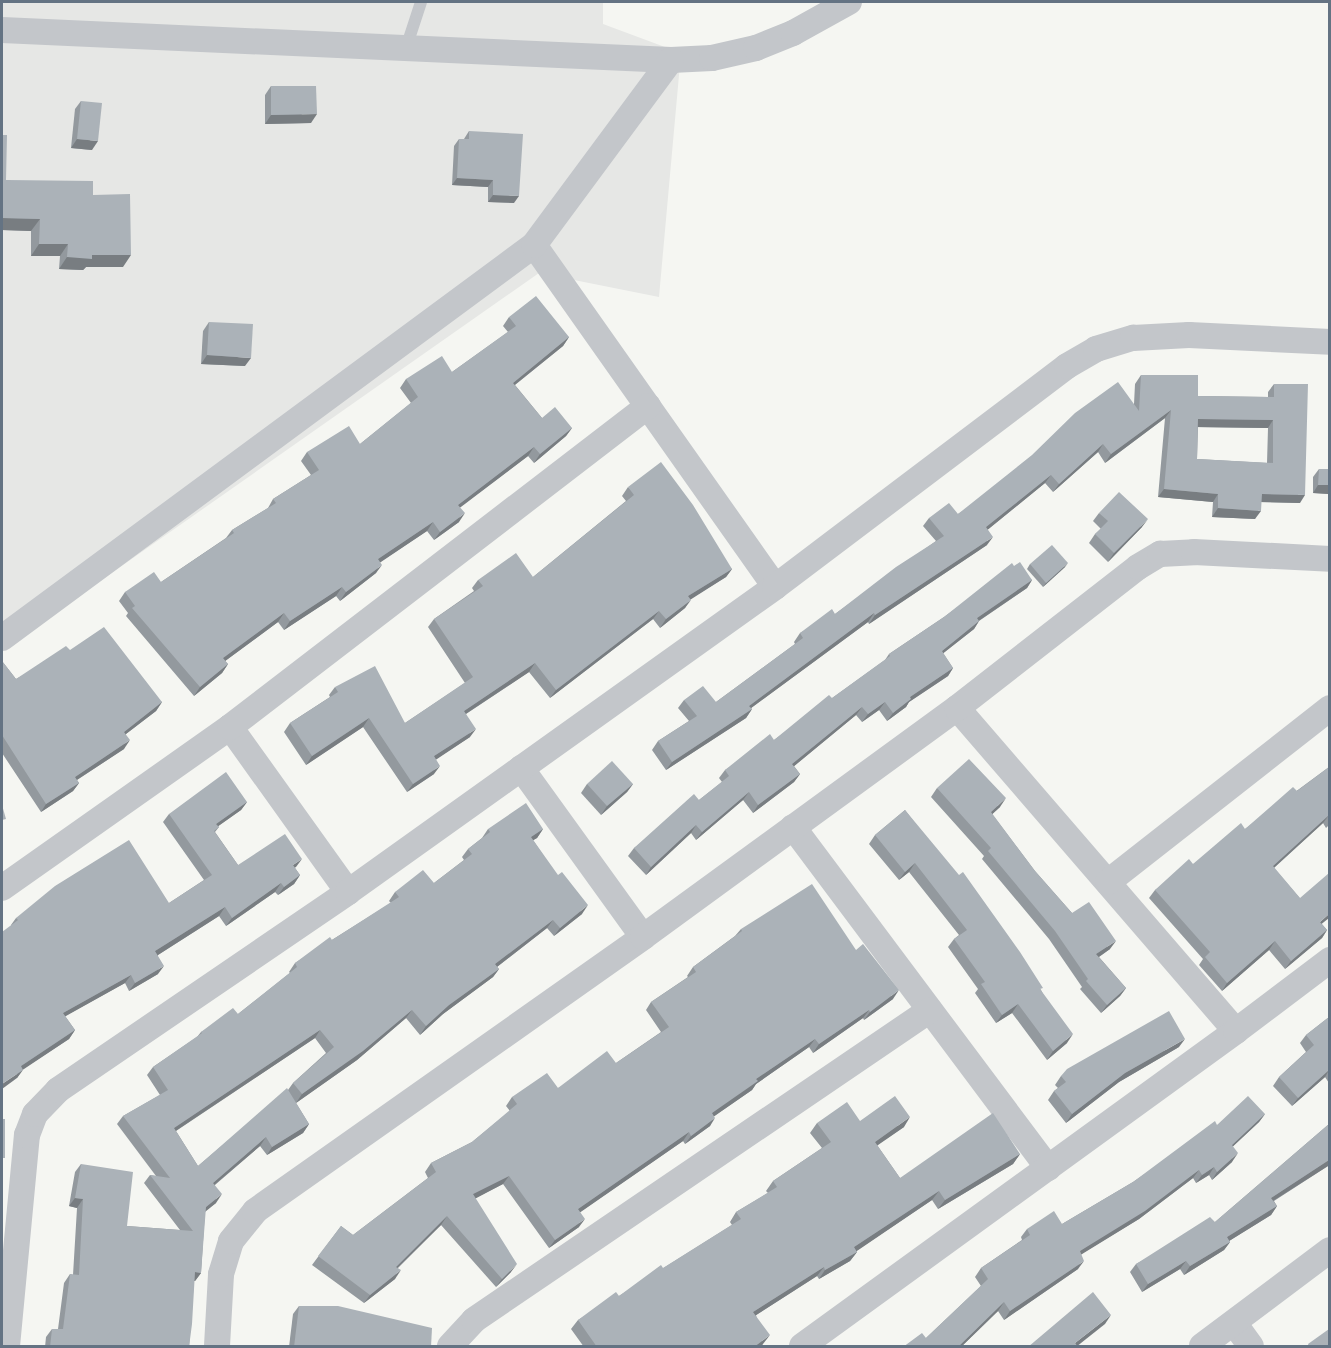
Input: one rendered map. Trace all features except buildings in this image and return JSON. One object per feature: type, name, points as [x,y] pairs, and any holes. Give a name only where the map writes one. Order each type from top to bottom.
[{"type":"street","points":[[2,30],[671,60],[712,58],[756,48],[793,33],[849,2]]},
{"type":"street","points":[[2,638],[534,245],[671,60]]},
{"type":"street","points":[[534,245],[775,587]]},
{"type":"street","points":[[7,1347],[27,1135],[35,1114],[58,1090],[348,892],[775,587],[1067,366],[1095,349],[1133,338],[1189,335],[1329,342]]},
{"type":"street","points":[[2,888],[230,727],[648,406]]},
{"type":"street","points":[[217,1347],[221,1274],[231,1241],[255,1211],[643,937],[794,827],[957,708],[1138,567],[1160,554],[1194,552],[1329,559]]},
{"type":"street","points":[[957,708],[1236,1031]]},
{"type":"street","points":[[1108,882],[1329,708]]},
{"type":"street","points":[[230,727],[348,892]]},
{"type":"street","points":[[521,768],[643,937]]},
{"type":"street","points":[[794,827],[1048,1168]]},
{"type":"street","points":[[802,1347],[1236,1031],[1329,960]]},
{"type":"street","points":[[450,1347],[474,1320],[930,1010]]},
{"type":"street","points":[[1202,1347],[1329,1250]]},
{"type":"street","points":[[1234,1323],[1251,1347]]},
{"type":"lane","points":[[406,48],[422,2]]},
{"type":"shaded area","points":[[2,2],[603,2],[603,24],[681,53],[659,297],[539,273],[2,650]]}]
